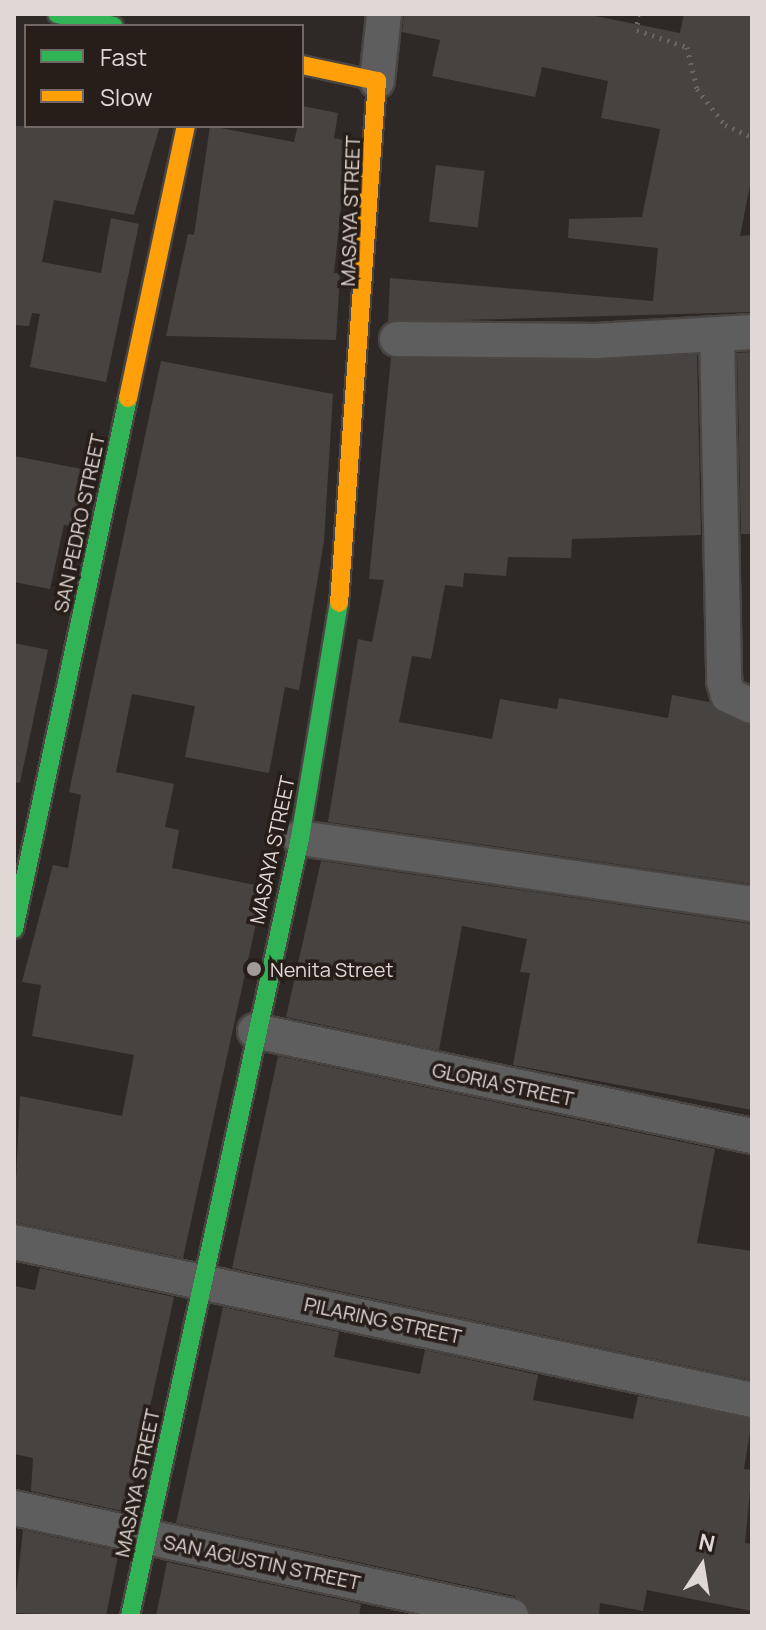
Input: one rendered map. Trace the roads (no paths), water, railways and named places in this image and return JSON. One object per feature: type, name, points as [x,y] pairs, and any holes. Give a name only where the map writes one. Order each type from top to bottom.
[{"type":"street","points":[[57,14],[104,24]]},
{"type":"street","points":[[304,65],[377,81],[384,14]]},
{"type":"street","name":"MASAYA STREET","points":[[130,1616],[255,1031],[300,838],[346,576],[382,338],[377,81]]},
{"type":"street","name":"SAN PEDRO STREET","points":[[14,929],[186,128]]},
{"type":"street","points":[[382,338],[717,335],[752,332]]},
{"type":"street","points":[[717,335],[738,498],[724,681],[728,695],[752,706]]},
{"type":"street","points":[[300,838],[752,904]]},
{"type":"street","name":"GLORIA STREET","points":[[255,1031],[752,1136]]},
{"type":"street","name":"PILARING STREET","points":[[14,1242],[752,1400]]},
{"type":"street","name":"SAN AGUSTIN STREET","points":[[14,1508],[511,1616]]},
{"type":"place","name":"Nenita Street","points":[[254,969]]}]
